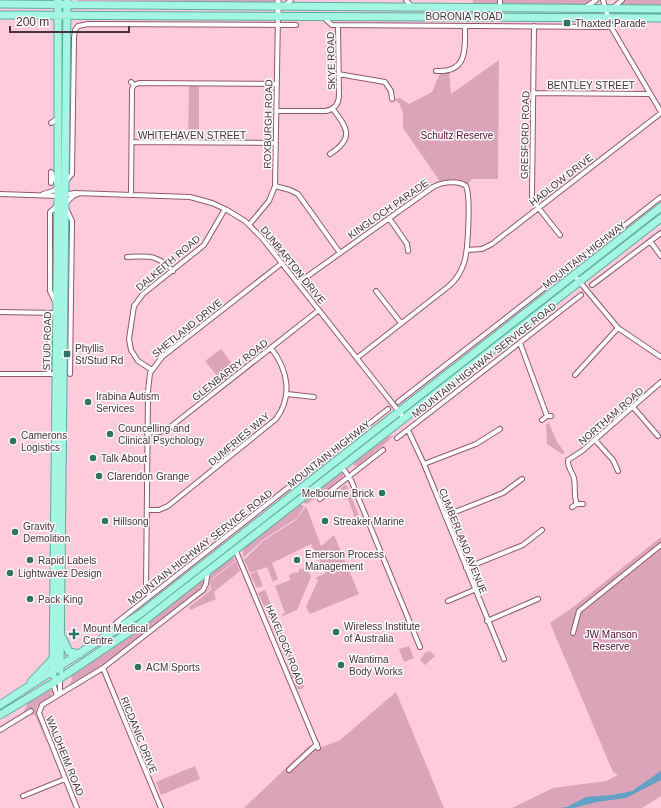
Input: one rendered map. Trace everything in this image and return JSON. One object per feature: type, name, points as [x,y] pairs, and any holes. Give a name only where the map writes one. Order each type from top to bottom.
[{"type":"main road","points":[[33,4],[45,0]]},
{"type":"main road","name":"STUD ROAD","points":[[58,2],[58,118],[56,185],[58,196],[63,205],[61,374],[59,405],[61,521],[60,679]]},
{"type":"main road","name":"STUD ROAD","points":[[61,374],[54,310],[63,205],[66,193],[68,2]]},
{"type":"main road","name":"BORONIA ROAD","points":[[0,4],[79,2],[412,8],[661,9]]},
{"type":"main road","name":"BORONIA ROAD","points":[[0,14],[58,16],[661,18]]},
{"type":"main road","name":"MOUNTAIN HIGHWAY","points":[[0,715],[54,683],[135,628],[208,570],[233,546],[339,458],[449,383],[661,207]]},
{"type":"main road","points":[[654,212],[660,218]]},
{"type":"main road","name":"MOUNTAIN HIGHWAY","points":[[0,705],[109,635],[344,465],[401,415],[419,396],[660,218]]},
{"type":"main road","points":[[437,382],[445,380],[449,383]]},
{"type":"main road","name":"STUD ROAD","points":[[54,683],[54,546],[59,427]]},
{"type":"main road","points":[[339,458],[344,465]]},
{"type":"main road","points":[[54,546],[59,537],[61,521]]},
{"type":"main road","points":[[53,614],[58,611],[61,604]]},
{"type":"main road","points":[[109,635],[117,636],[135,628]]},
{"type":"main road","points":[[61,632],[66,650],[72,653],[80,654]]},
{"type":"main road","points":[[13,697],[35,678],[53,658]]},
{"type":"street","points":[[278,16],[280,5],[291,0]]},
{"type":"street","points":[[406,0],[412,8]]},
{"type":"street","points":[[500,0],[500,17]]},
{"type":"street","points":[[580,9],[591,6],[596,0]]},
{"type":"street","points":[[603,0],[608,9],[611,25],[661,113]]},
{"type":"street","points":[[608,9],[622,0]]},
{"type":"street","name":"ROXBURGH ROAD","points":[[249,225],[268,201],[275,186],[278,16]]},
{"type":"street","points":[[322,16],[330,25],[338,26]]},
{"type":"street","points":[[66,181],[72,174],[74,33],[77,27],[86,24],[296,26]]},
{"type":"street","name":"BORONIA ROAD","points":[[338,26],[606,27],[611,25]]},
{"type":"street","name":"SKYE ROAD","points":[[333,109],[338,103],[339,98],[338,26]]},
{"type":"street","points":[[436,71],[452,70],[461,62],[464,53],[465,26]]},
{"type":"street","name":"GRESFORD ROAD","points":[[534,26],[532,196],[539,208],[560,235]]},
{"type":"street","points":[[67,34],[74,44]]},
{"type":"street","points":[[338,74],[385,82],[392,91],[392,98]]},
{"type":"street","points":[[131,195],[132,84],[277,84]]},
{"type":"street","name":"BENTLEY STREET","points":[[533,93],[649,94]]},
{"type":"street","points":[[276,111],[323,112],[333,109],[344,123],[346,134],[336,150],[330,154]]},
{"type":"street","name":"HADLOW DRIVE","points":[[467,250],[482,249],[492,244],[661,113]]},
{"type":"street","points":[[51,123],[58,118]]},
{"type":"street","name":"WHITEHAVEN STREET","points":[[132,142],[276,143]]},
{"type":"street","points":[[43,194],[53,191],[56,185],[51,172],[56,185]]},
{"type":"street","name":"KINGLOCH PARADE","points":[[298,283],[438,184],[463,183],[466,186],[468,190],[467,250],[462,268],[451,284],[357,358]]},
{"type":"street","points":[[275,186],[298,194],[340,253]]},
{"type":"street","name":"DUNBARTON DRIVE","points":[[58,196],[66,193],[190,197],[225,208],[249,225],[282,263],[401,415]]},
{"type":"street","points":[[0,194],[43,194],[58,196]]},
{"type":"street","points":[[0,374],[61,374],[70,367],[71,216],[63,205],[73,196],[79,194]]},
{"type":"street","name":"MOUNTAIN HIGHWAY","points":[[421,384],[661,197]]},
{"type":"street","name":"DALKEITH ROAD","points":[[152,370],[138,362],[131,350],[129,339],[132,313],[140,296],[173,271],[207,242],[225,208]]},
{"type":"street","points":[[389,218],[407,244],[408,251]]},
{"type":"street","points":[[592,285],[661,233]]},
{"type":"street","points":[[650,242],[661,256]]},
{"type":"street","points":[[127,257],[158,258],[165,262],[173,271]]},
{"type":"street","name":"SHETLAND DRIVE","points":[[150,596],[146,589],[147,433],[148,386],[152,370],[162,357],[282,263]]},
{"type":"street","points":[[577,278],[618,328],[661,357]]},
{"type":"street","points":[[376,291],[401,323]]},
{"type":"street","name":"MOUNTAIN HIGHWAY SERVICE ROAD","points":[[397,438],[581,295]]},
{"type":"street","points":[[0,312],[54,310]]},
{"type":"street","name":"GLENBARRY ROAD","points":[[147,433],[158,433],[167,430],[319,310]]},
{"type":"street","points":[[575,375],[618,328]]},
{"type":"street","points":[[520,343],[549,416],[542,420]]},
{"type":"street","name":"DUMFRIES WAY","points":[[147,510],[159,510],[168,506],[269,427],[280,413],[287,394],[286,380],[283,367],[271,348]]},
{"type":"street","name":"NORTHAM ROAD","points":[[577,504],[574,494],[574,480],[568,460],[579,454],[661,382]]},
{"type":"street","points":[[419,396],[421,384]]},
{"type":"street","name":"MOUNTAIN HIGHWAY SERVICE ROAD","points":[[398,402],[421,384]]},
{"type":"street","points":[[287,394],[314,397]]},
{"type":"street","points":[[633,407],[658,436]]},
{"type":"street","name":"MOUNTAIN HIGHWAY SERVICE ROAD","points":[[116,622],[388,409]]},
{"type":"street","points":[[424,464],[476,444],[500,429]]},
{"type":"street","name":"CUMBERLAND AVENUE","points":[[408,430],[424,464],[474,590],[504,659]]},
{"type":"street","points":[[595,440],[613,460],[618,471]]},
{"type":"street","points":[[320,499],[383,450]]},
{"type":"street","points":[[344,465],[350,471],[349,476],[420,647]]},
{"type":"street","points":[[445,516],[503,493],[522,479]]},
{"type":"street","points":[[572,508],[577,504],[583,504]]},
{"type":"street","points":[[466,568],[523,545],[542,530]]},
{"type":"street","points":[[573,633],[579,611],[661,545]]},
{"type":"street","name":"HAVELOCK ROAD","points":[[233,546],[318,746],[289,770]]},
{"type":"street","points":[[59,695],[103,668],[202,590],[206,584],[208,570]]},
{"type":"street","points":[[448,601],[474,590]]},
{"type":"street","points":[[487,620],[538,599]]},
{"type":"street","name":"RICDANIC DRIVE","points":[[103,668],[161,808]]},
{"type":"street","points":[[59,695],[60,679]]},
{"type":"street","points":[[54,683],[59,695]]},
{"type":"street","name":"WALDHEIM ROAD","points":[[59,695],[42,705],[39,713],[77,808]]},
{"type":"street","points":[[0,730],[31,711]]},
{"type":"street","points":[[23,796],[65,779]]},
{"type":"green space","points":[[77,0],[278,0],[278,7],[80,5]]},
{"type":"green space","points":[[473,0],[596,0],[591,6],[473,8]]},
{"type":"green space","points":[[622,0],[661,0],[661,9],[611,9]]},
{"type":"green space","name":"Schultz Reserve","points":[[499,60],[498,179],[472,179],[466,186],[464,184],[441,183],[403,128],[403,113],[399,103],[392,99],[400,98],[409,104],[432,92],[441,71],[449,70],[451,94]]},
{"type":"green space","points":[[189,84],[199,84],[199,143],[188,143]]},
{"type":"green space","points":[[221,349],[239,373],[224,385],[205,361]]},
{"type":"green space","points":[[549,423],[557,442],[565,453],[562,454],[547,444],[546,425]]},
{"type":"green space","points":[[394,436],[358,466],[353,465],[355,461],[384,438]]},
{"type":"green space","points":[[341,472],[343,477],[321,495],[307,504],[302,502]]},
{"type":"green space","points":[[345,485],[347,486],[359,516],[355,518],[348,499],[345,500],[340,489]]},
{"type":"green space","points":[[300,504],[304,506],[297,518],[264,539],[243,558],[243,550],[246,545]]},
{"type":"green space","points":[[306,506],[321,546],[334,535],[359,594],[310,614],[306,607],[318,580],[315,578],[326,573],[311,544],[272,563],[278,579],[273,582],[267,567],[250,573],[244,560],[263,541],[296,520]]},
{"type":"green space","name":"JW Manson Reserve","points":[[661,537],[661,796],[642,808],[512,808],[553,788],[606,781],[618,775],[613,772],[550,623],[576,605]]},
{"type":"green space","points":[[233,558],[236,560],[209,581],[214,571],[230,559]]},
{"type":"green space","points":[[236,561],[240,571],[214,592],[216,599],[190,610],[189,607],[211,590],[210,581]]},
{"type":"green space","points":[[307,567],[311,577],[297,610],[283,616],[282,614],[285,613],[275,586],[290,580],[289,575],[295,572],[298,573],[300,568],[302,569]]},
{"type":"green space","points":[[257,571],[263,586],[257,588],[250,574]]},
{"type":"green space","points":[[202,581],[205,582],[199,590],[101,666],[69,685],[72,680],[71,675],[128,638]]},
{"type":"green space","points":[[209,582],[210,589],[188,606],[209,588]]},
{"type":"green space","points":[[265,590],[276,616],[279,616],[271,621],[258,593]]},
{"type":"green space","points":[[279,626],[285,640],[279,643],[272,628]]},
{"type":"green space","points":[[286,644],[292,656],[285,659],[280,647]]},
{"type":"green space","points":[[409,646],[414,658],[404,662],[399,649]]},
{"type":"green space","points":[[430,651],[435,656],[425,665],[420,660],[425,653]]},
{"type":"green space","points":[[289,663],[290,666],[295,666],[297,671],[296,675],[299,675],[304,686],[302,689],[297,689],[287,664]]},
{"type":"green space","points":[[50,689],[53,692],[49,698],[39,705],[36,711],[48,746],[35,715],[31,715],[24,719],[23,713],[29,701]]},
{"type":"green space","points":[[396,692],[444,808],[244,808],[310,745],[313,751],[340,740]]},
{"type":"green space","points":[[195,766],[200,779],[161,795],[156,782]]},
{"type":"water","points":[[661,771],[661,780],[626,798],[597,802],[574,808],[559,808],[567,807],[586,797],[612,795],[632,791]]},
{"type":"place","name":"Thaxted Parade","points":[[567,23]]},
{"type":"place","name":"Phyllis St/Stud Rd","points":[[67,354]]},
{"type":"place","name":"Irabina Autism Services","points":[[88,402]]},
{"type":"place","name":"Councelling and Clinical Psychology","points":[[110,434]]},
{"type":"place","name":"Camerons Logistics","points":[[13,441]]},
{"type":"place","name":"Talk About","points":[[93,458]]},
{"type":"place","name":"Clarendon Grange","points":[[99,476]]},
{"type":"place","name":"Melbourne Brick","points":[[382,493]]},
{"type":"place","name":"Hillsong","points":[[105,521]]},
{"type":"place","name":"Streaker Marine","points":[[325,521]]},
{"type":"place","name":"Gravity Demolition","points":[[15,532]]},
{"type":"place","name":"Rapid Labels","points":[[30,560]]},
{"type":"place","name":"Emerson Process Management","points":[[297,560]]},
{"type":"place","name":"Lightwavez Design","points":[[10,573]]},
{"type":"place","name":"Pack King","points":[[30,599]]},
{"type":"place","name":"Wireless Institute of Australia","points":[[336,632]]},
{"type":"place","name":"Mount Medical Centre","points":[[74,634]]},
{"type":"place","name":"Wantirna Body Works","points":[[341,665]]},
{"type":"place","name":"ACM Sports","points":[[138,667]]}]
